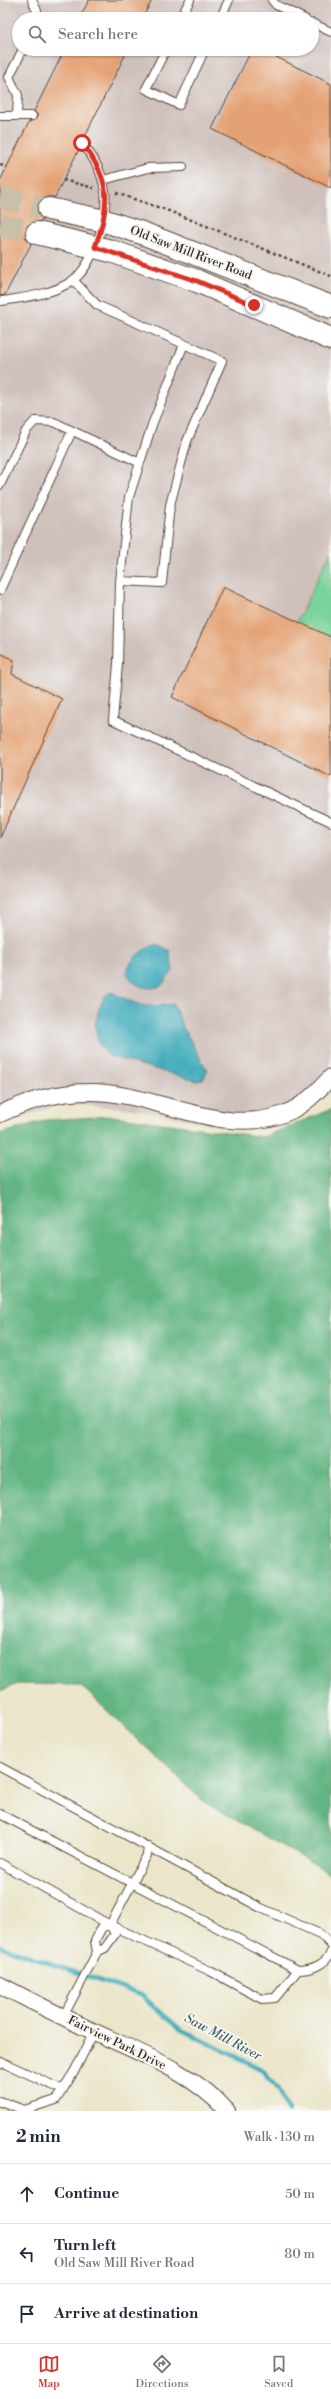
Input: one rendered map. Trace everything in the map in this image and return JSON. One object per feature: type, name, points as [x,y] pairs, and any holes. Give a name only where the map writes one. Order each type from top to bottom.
[{"type":"street","name":"Old Saw Mill River Road","points":[[48,209],[105,221],[199,254],[331,307]]},
{"type":"street","name":"Old Saw Mill River Road","points":[[37,232],[95,247],[197,281],[331,339]]},
{"type":"street","points":[[0,1114],[33,1100],[60,1094],[91,1092],[136,1097],[221,1119],[254,1120],[287,1113],[313,1096],[331,1077]]},
{"type":"street","name":"Fairview Park Drive","points":[[0,1985],[94,2032],[136,2050],[194,2082],[217,2099],[226,2111]]},
{"type":"lane","points":[[32,0],[37,12]]},
{"type":"lane","points":[[184,12],[190,0]]},
{"type":"lane","points":[[223,12],[229,0]]},
{"type":"lane","points":[[272,0],[276,5],[290,12]]},
{"type":"lane","points":[[319,26],[331,32]]},
{"type":"lane","points":[[17,114],[18,96],[9,77],[20,56]]},
{"type":"lane","points":[[162,56],[146,89],[179,105],[203,56]]},
{"type":"lane","points":[[0,116],[17,114],[32,116]]},
{"type":"lane","points":[[2,301],[42,295],[73,280],[91,260],[105,221],[106,191],[98,167],[82,143]]},
{"type":"lane","points":[[103,180],[148,168],[183,167]]},
{"type":"lane","points":[[73,280],[97,304],[222,361],[187,442],[170,505],[162,584],[120,581]]},
{"type":"lane","points":[[184,344],[152,425],[130,497],[120,581],[118,664],[113,720],[331,822]]},
{"type":"lane","points":[[0,485],[26,431],[35,421],[54,422],[140,463]]},
{"type":"lane","points":[[0,590],[72,430]]},
{"type":"lane","points":[[0,1767],[261,1908],[320,1934],[331,1944]]},
{"type":"lane","points":[[0,1814],[298,1970],[310,1970],[329,1957],[331,1952]]},
{"type":"lane","points":[[97,1952],[95,1941],[102,1927],[110,1925],[147,1855],[148,1846]]},
{"type":"lane","points":[[0,1863],[110,1925],[210,1970],[262,1999],[275,1998],[298,1970]]},
{"type":"lane","points":[[63,2017],[97,1952],[105,1948],[114,1934],[110,1925]]},
{"type":"lane","points":[[0,2101],[24,2110],[56,2100],[63,2090],[94,2032]]},
{"type":"lane","points":[[0,2063],[63,2090]]},
{"type":"path","points":[[0,166],[7,167]]},
{"type":"path","points":[[63,180],[125,195],[169,211],[331,276]]},
{"type":"shaded area","points":[[0,0],[331,0],[331,1092],[268,1127],[204,1123],[125,1108],[63,1104],[0,1124]]},
{"type":"green space","points":[[331,551],[331,640],[296,624]]},
{"type":"green space","points":[[331,1109],[331,1877],[323,1869],[204,1802],[80,1685],[18,1684],[0,1691],[0,1134],[46,1120],[112,1116],[263,1137]]},
{"type":"water","points":[[157,944],[169,950],[173,971],[161,986],[145,988],[133,981],[126,972],[131,962],[138,954]]},
{"type":"water","points":[[111,992],[140,1005],[153,1006],[173,1004],[184,1029],[207,1070],[204,1078],[197,1081],[109,1056],[99,1044],[95,1026],[99,1008],[105,996]]},
{"type":"building","points":[[89,0],[152,0],[146,12],[83,12]]},
{"type":"building","points":[[62,56],[125,56],[84,138],[77,140],[79,149],[55,197],[46,197],[40,201],[37,212],[43,220],[28,225],[25,236],[31,244],[5,295],[0,296],[0,181],[29,122],[37,118],[37,114],[34,111]]},
{"type":"building","points":[[248,56],[274,56],[331,84],[331,188],[212,129]]},
{"type":"building","points":[[223,587],[331,637],[331,777],[172,697]]},
{"type":"building","points":[[0,653],[14,660],[12,674],[62,699],[0,838]]},
{"type":"waterway","name":"Saw Mill River","points":[[0,1946],[141,1995],[180,2029],[263,2070],[278,2090],[288,2111]]},
{"type":"tunnel","points":[[0,197],[49,209]]},
{"type":"tunnel","points":[[0,225],[37,233]]},
{"type":"route","points":[[82,143],[91,154],[98,167],[106,191],[105,221],[95,247],[111,251],[197,281],[254,305]]}]
